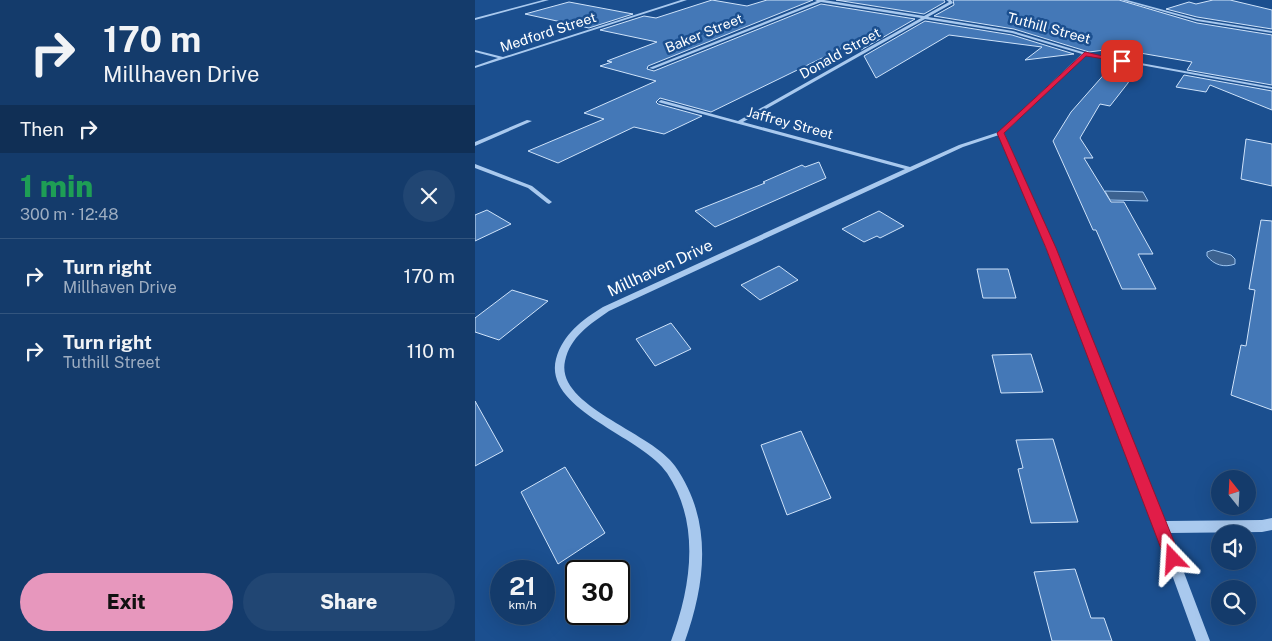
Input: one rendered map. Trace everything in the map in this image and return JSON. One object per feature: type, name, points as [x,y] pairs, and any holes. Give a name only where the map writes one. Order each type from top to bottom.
[{"type":"street","points":[[475,19],[547,0]]},
{"type":"street","name":"Medford Street","points":[[475,68],[685,0]]},
{"type":"street","name":"Tuthill Street","points":[[817,0],[1013,32],[1085,54],[1272,88]]},
{"type":"street","name":"Baker Street","points":[[651,68],[822,0]]},
{"type":"street","points":[[1123,0],[1204,22],[1272,32]]},
{"type":"street","name":"Donald Street","points":[[740,122],[926,18],[950,1]]},
{"type":"street","points":[[475,51],[503,58]]},
{"type":"street","name":"Millhaven Drive","points":[[678,641],[694,583],[696,546],[692,512],[683,487],[669,466],[649,447],[584,407],[568,392],[559,379],[559,364],[562,352],[579,328],[605,309],[961,146],[1001,133],[1085,54]]},
{"type":"street","name":"Jaffrey Street","points":[[661,102],[911,169]]},
{"type":"street","points":[[475,144],[529,121]]},
{"type":"street","points":[[1001,133],[1051,248],[1161,527],[1203,641]]},
{"type":"street","points":[[475,166],[530,187],[549,202]]},
{"type":"street","points":[[1161,527],[1262,526],[1272,524]]},
{"type":"water","points":[[1105,191],[1143,192],[1148,201],[1110,200]]},
{"type":"water","points":[[1213,250],[1231,255],[1235,259],[1235,264],[1223,266],[1213,262],[1207,256],[1207,252]]},
{"type":"building","points":[[712,0],[747,6],[767,0],[813,0],[648,66],[647,69],[654,71],[821,4],[915,19],[861,50],[857,41],[711,112],[660,98],[656,102],[658,104],[702,116],[664,134],[634,127],[558,163],[528,151],[604,119],[584,113],[656,81],[600,66],[612,62],[607,61],[657,42],[600,30],[644,16],[656,18]]},
{"type":"building","points":[[836,0],[944,0],[945,2],[924,14]]},
{"type":"building","points":[[953,0],[1119,0],[1197,23],[1272,35],[1272,85],[1187,70],[1192,62],[1140,53],[1137,60],[1119,57],[1128,47],[1089,52],[1014,29],[934,16],[954,5]]},
{"type":"building","points":[[1213,0],[1230,0],[1272,10],[1272,29],[1197,17],[1166,9],[1189,2],[1196,4]]},
{"type":"building","points":[[569,2],[633,14],[589,28],[525,14]]},
{"type":"building","points":[[925,21],[1012,35],[1074,54],[1025,60],[1042,47],[949,35],[876,78],[864,56]]},
{"type":"building","points":[[1115,62],[1135,66],[1128,83],[1110,106],[1100,104],[1080,138],[1093,158],[1084,158],[1111,202],[1124,202],[1153,254],[1138,254],[1156,289],[1122,289],[1053,141],[1071,112]]},
{"type":"building","points":[[1184,75],[1272,91],[1272,110],[1210,85],[1206,92],[1176,87]]},
{"type":"building","points":[[1246,139],[1272,144],[1272,186],[1241,179]]},
{"type":"building","points":[[819,162],[826,178],[715,227],[695,211],[765,183],[763,182],[802,165],[805,167]]},
{"type":"building","points":[[487,210],[511,224],[475,241],[475,215]]},
{"type":"building","points":[[879,211],[904,226],[880,238],[877,236],[864,242],[842,229]]},
{"type":"building","points":[[1261,220],[1272,221],[1272,410],[1231,395],[1241,345],[1246,346],[1255,290],[1249,289]]},
{"type":"building","points":[[779,266],[798,280],[760,300],[741,285]]},
{"type":"building","points":[[977,269],[1008,269],[1016,298],[983,298]]},
{"type":"building","points":[[512,290],[548,301],[499,340],[475,332],[475,318]]},
{"type":"building","points":[[671,323],[691,349],[655,366],[636,339]]},
{"type":"building","points":[[1031,354],[1043,392],[1001,393],[992,355]]},
{"type":"building","points":[[475,401],[503,451],[475,466]]},
{"type":"building","points":[[801,431],[831,498],[787,515],[761,445]]},
{"type":"building","points":[[1053,439],[1078,522],[1031,523],[1018,469],[1023,468],[1016,440]]},
{"type":"building","points":[[565,467],[605,533],[558,564],[521,492]]},
{"type":"building","points":[[1075,569],[1091,618],[1104,618],[1112,641],[1052,641],[1034,572]]},
{"type":"route","points":[[1122,61],[1085,54],[1001,133],[1051,248],[1173,559]]}]
